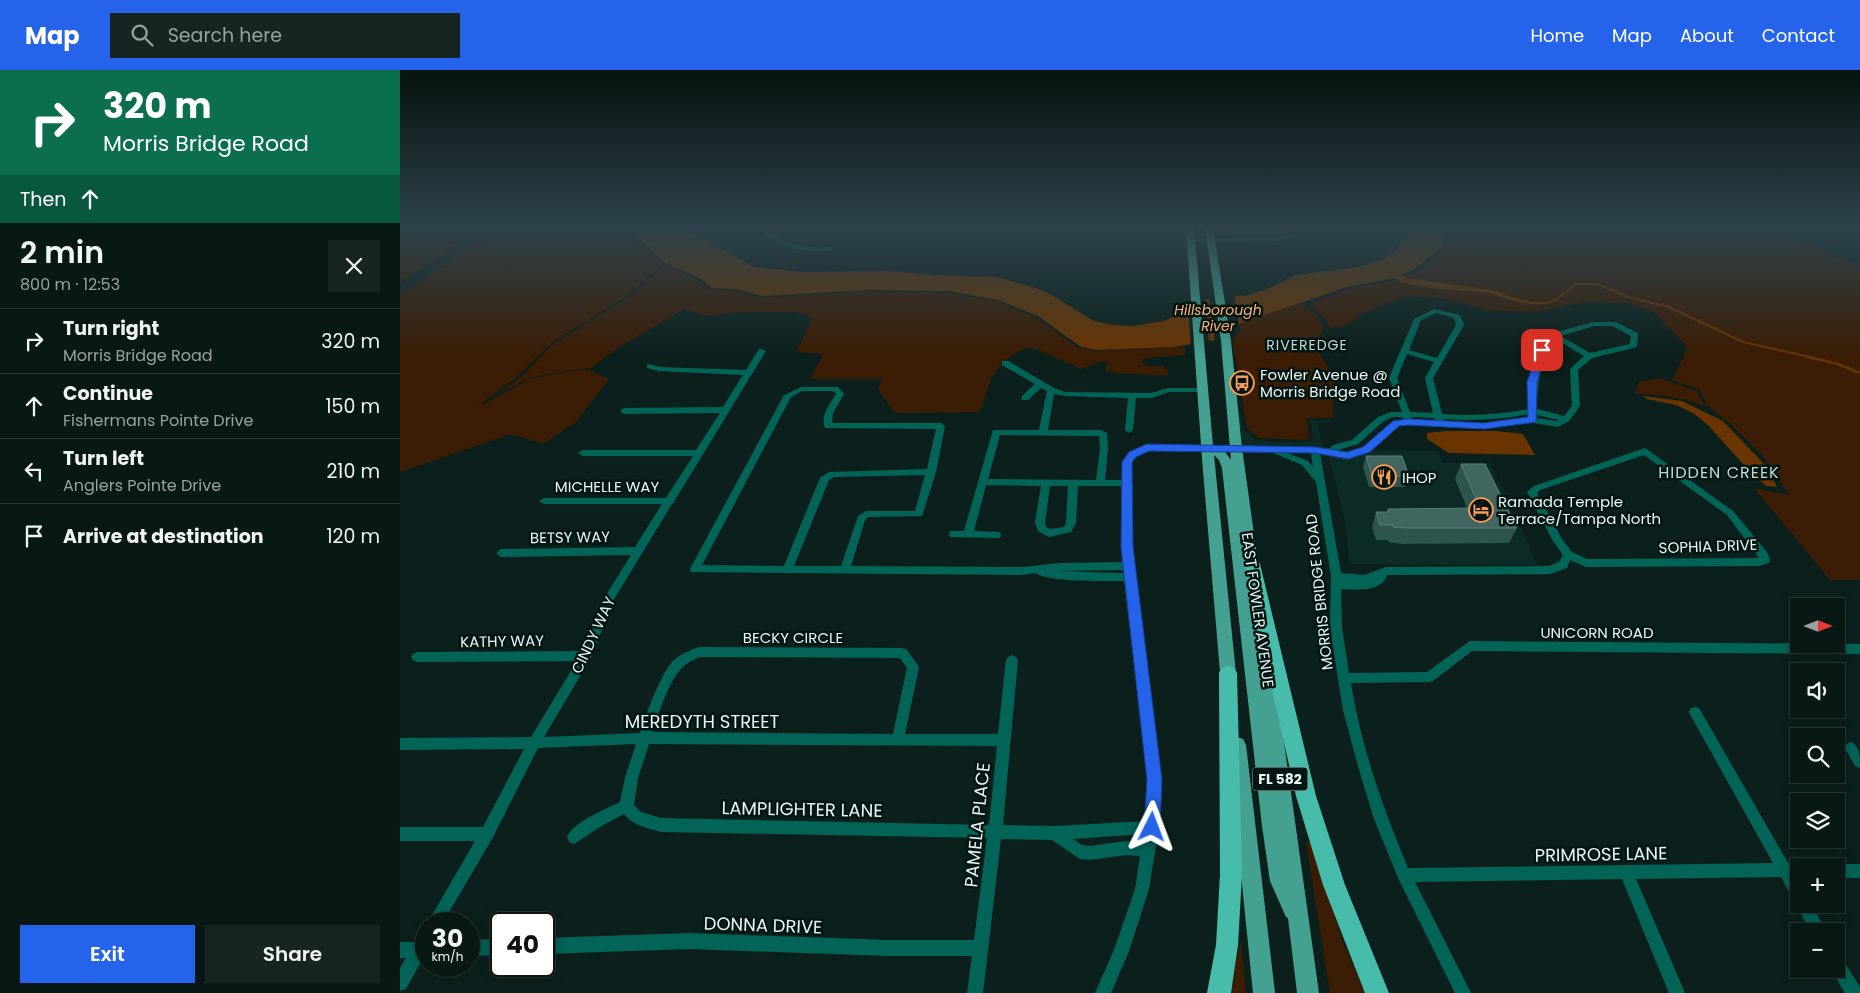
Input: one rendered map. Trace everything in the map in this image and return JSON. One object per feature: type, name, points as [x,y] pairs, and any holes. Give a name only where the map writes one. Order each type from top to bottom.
[{"type":"highway","points":[[1252,564],[1306,796],[1334,885],[1377,993]]},
{"type":"highway","points":[[1219,993],[1227,945],[1231,874],[1228,674]]},
{"type":"main road","name":"FL 582","points":[[1194,271],[1228,674],[1264,993]]},
{"type":"main road","name":"EAST FOWLER AVENUE","points":[[1216,271],[1226,341],[1236,448],[1308,993]]},
{"type":"main road","points":[[1208,448],[1220,453],[1226,460],[1228,468],[1255,698],[1280,881],[1299,920]]},
{"type":"street","points":[[1408,418],[1393,378],[1418,319],[1437,311],[1457,317],[1460,326],[1429,378],[1439,420]]},
{"type":"street","points":[[1103,993],[1121,951],[1142,889],[1152,827],[1155,780],[1129,571],[1126,483],[1127,462],[1132,454],[1147,448],[1236,448],[1332,451],[1343,456],[1366,449],[1396,424],[1408,418],[1484,426],[1503,420],[1533,415],[1558,424],[1566,419],[1576,406],[1574,369],[1589,356],[1634,345],[1635,335],[1613,324],[1594,324],[1551,336],[1542,350],[1532,382],[1533,415]]},
{"type":"street","points":[[1555,335],[1589,356]]},
{"type":"street","name":"CINDY WAY","points":[[441,912],[487,834],[534,743],[586,656],[608,600],[762,351]]},
{"type":"street","points":[[1405,351],[1439,361]]},
{"type":"street","points":[[1005,363],[1051,390],[1065,394],[1152,396],[1168,390],[1203,390]]},
{"type":"street","points":[[650,366],[660,369],[749,373]]},
{"type":"street","points":[[1025,398],[1041,384]]},
{"type":"street","points":[[845,570],[861,518],[866,514],[919,514],[941,426],[828,426],[829,413],[840,394],[838,391],[835,389],[801,389],[788,395],[695,569],[787,570],[1022,571],[1093,578],[1129,571]]},
{"type":"street","points":[[1043,432],[1051,390]]},
{"type":"street","points":[[1129,430],[1132,395]]},
{"type":"street","points":[[624,411],[724,410]]},
{"type":"street","points":[[968,534],[996,432],[1101,433],[1104,435],[1104,450],[1100,483]]},
{"type":"street","points":[[1272,449],[1305,463],[1322,482]]},
{"type":"street","name":"MORRIS BRIDGE ROAD","points":[[1315,450],[1322,482],[1336,580],[1336,628],[1350,710],[1364,766],[1381,819],[1404,875],[1463,993]]},
{"type":"street","name":"SOPHIA DRIVE","points":[[1645,451],[1730,513],[1763,555],[1764,560],[1760,562],[1586,563],[1568,555],[1558,541],[1532,492],[1537,488],[1575,474],[1645,451]]},
{"type":"street","points":[[583,453],[699,453]]},
{"type":"street","points":[[787,570],[825,478],[832,474],[931,472]]},
{"type":"street","points":[[982,482],[1126,483]]},
{"type":"street","points":[[1046,482],[1040,522],[1042,529],[1049,533],[1068,530],[1071,523],[1073,483]]},
{"type":"street","name":"MICHELLE WAY","points":[[544,501],[670,501]]},
{"type":"street","points":[[954,534],[996,535]]},
{"type":"street","name":"BETSY WAY","points":[[501,553],[639,551]]},
{"type":"street","points":[[1336,580],[1365,587],[1379,580],[1386,571],[1550,570],[1563,565],[1568,555]]},
{"type":"street","name":"UNICORN ROAD","points":[[1344,678],[1429,677],[1470,646],[1860,649]]},
{"type":"street","name":"BECKY CIRCLE","points":[[644,738],[675,667],[685,658],[699,652],[903,653],[913,667],[898,738]]},
{"type":"street","name":"KATHY WAY","points":[[418,657],[586,656]]},
{"type":"street","name":"PAMELA PLACE","points":[[975,993],[996,832],[1012,660]]},
{"type":"street","points":[[1695,712],[1790,880]]},
{"type":"street","points":[[574,837],[598,820],[627,806],[627,791],[644,738]]},
{"type":"street","name":"MEREDYTH STREET","points":[[400,744],[534,743],[644,738],[1005,740]]},
{"type":"street","points":[[1850,748],[1860,762]]},
{"type":"street","name":"LAMPLIGHTER LANE","points":[[627,806],[636,818],[661,825],[1054,833],[1152,827]]},
{"type":"street","points":[[1054,833],[1080,852],[1090,853],[1126,848],[1149,849]]},
{"type":"street","points":[[400,834],[487,834]]},
{"type":"street","name":"PRIMROSE LANE","points":[[1404,875],[1790,870]]},
{"type":"street","points":[[1845,871],[1860,871]]},
{"type":"street","points":[[1626,873],[1677,993]]},
{"type":"street","name":"DONNA DRIVE","points":[[555,946],[689,941],[887,948],[981,948]]},
{"type":"street","points":[[400,950],[415,948]]},
{"type":"street","points":[[400,983],[415,960]]},
{"type":"street","points":[[1845,978],[1854,993]]},
{"type":"shaded area","points":[[400,271],[417,271],[400,282]]},
{"type":"shaded area","points":[[435,271],[655,271],[627,296],[551,343],[519,375],[476,408],[532,378],[585,369],[609,379],[576,422],[543,444],[511,434],[400,472],[400,294]]},
{"type":"shaded area","points":[[658,271],[679,271],[697,279],[709,289],[735,290],[760,298],[865,291],[947,293],[996,301],[1035,317],[1078,348],[1095,351],[1184,347],[1185,355],[1145,358],[1141,362],[1147,366],[1163,366],[1168,371],[1169,376],[1116,373],[1105,370],[1108,362],[1099,362],[1081,369],[1031,347],[1021,350],[1000,363],[1002,364],[991,378],[980,412],[895,413],[878,390],[882,379],[810,379],[823,354],[796,352],[812,319],[803,314],[794,312],[745,312],[705,316],[684,309],[619,347],[590,369],[586,368],[531,377],[496,395],[523,375],[554,343],[630,297]]},
{"type":"shaded area","points":[[1416,271],[1860,271],[1860,580],[1830,580],[1754,488],[1789,495],[1762,455],[1729,423],[1706,405],[1700,390],[1672,380],[1688,348],[1654,312],[1627,303],[1583,302],[1536,312],[1485,310],[1449,299],[1403,296],[1361,314],[1347,325],[1330,328],[1324,318],[1309,304],[1348,289],[1394,280]]},
{"type":"shaded area","points":[[1301,303],[1319,318],[1323,329],[1315,345],[1334,382],[1333,418],[1307,418],[1309,440],[1258,438],[1247,428],[1232,337],[1241,323]]},
{"type":"shaded area","points":[[1659,378],[1697,391],[1705,407],[1670,397],[1635,394],[1639,382]]},
{"type":"shaded area","points":[[1239,417],[1241,417],[1243,429],[1254,439],[1271,442],[1311,442],[1313,441],[1311,420],[1337,421],[1317,423],[1324,448],[1243,446]]},
{"type":"shaded area","points":[[1437,451],[1443,463],[1490,463],[1538,565],[1350,564],[1343,510],[1327,452]]},
{"type":"shaded area","points":[[1312,841],[1342,939],[1365,993],[1330,993],[1306,842]]},
{"type":"shaded area","points":[[1241,940],[1246,993],[1229,993]]},
{"type":"water","name":"Hillsborough River","points":[[683,271],[892,271],[935,275],[998,277],[1045,291],[1094,321],[1113,325],[1134,326],[1163,321],[1186,312],[1195,303],[1227,293],[1244,296],[1270,288],[1296,275],[1326,271],[1410,271],[1401,275],[1406,278],[1498,291],[1530,306],[1490,293],[1430,288],[1401,282],[1394,278],[1347,287],[1241,323],[1232,337],[1174,347],[1097,350],[1081,347],[1038,316],[998,300],[948,291],[866,290],[762,296],[737,289],[712,288],[700,278]]},
{"type":"water","points":[[1643,396],[1682,401],[1723,421],[1767,467],[1777,487],[1766,486],[1742,463],[1709,426],[1693,413],[1676,405],[1647,399]]},
{"type":"water","points":[[1496,431],[1523,434],[1535,455],[1449,453],[1427,439],[1427,433]]},
{"type":"pier","points":[[1227,291],[1234,293],[1240,330],[1234,339],[1215,342],[1209,296]]},
{"type":"pier","points":[[1204,297],[1209,343],[1191,347],[1188,306],[1194,300]]},
{"type":"building","points":[[1366,456],[1402,456],[1409,476],[1372,476]]},
{"type":"building","points":[[1461,464],[1485,464],[1517,528],[1407,528],[1380,525],[1376,512],[1388,512],[1388,509],[1480,508]]},
{"type":"waterway","points":[[1510,297],[1531,303],[1547,303],[1557,299],[1576,284],[1597,284],[1628,297],[1669,307],[1743,342],[1814,358]]},
{"type":"waterway","points":[[1808,357],[1838,364],[1860,373]]},
{"type":"place","name":"Fowler Avenue @ Morris Bridge Road","points":[[1242,383]]},
{"type":"place","name":"IHOP","points":[[1384,477]]},
{"type":"place","name":"Ramada Temple Terrace/Tampa North","points":[[1481,510]]},
{"type":"district","name":"RIVEREDGE","points":[[1307,345]]},
{"type":"district","name":"HIDDEN CREEK","points":[[1719,472]]},
{"type":"route","points":[[1152,827],[1155,780],[1129,577],[1127,547],[1127,462],[1132,454],[1147,448],[1208,448],[1332,451],[1343,456],[1366,449],[1396,424],[1408,422],[1484,426],[1533,420],[1532,382],[1542,350]]}]
